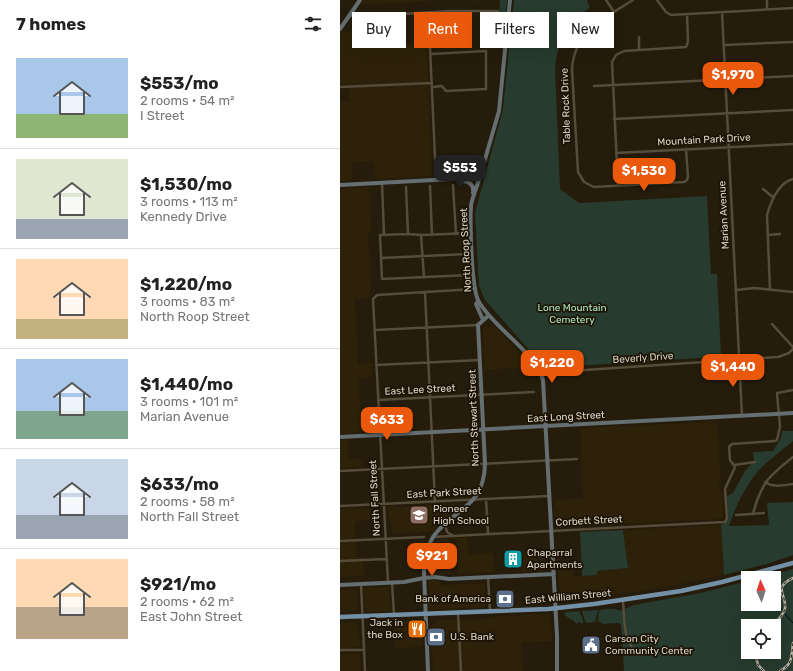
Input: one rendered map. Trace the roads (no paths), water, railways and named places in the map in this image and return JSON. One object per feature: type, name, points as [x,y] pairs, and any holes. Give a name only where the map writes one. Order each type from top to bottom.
[{"type":"main road","name":"East William Street","points":[[340,617],[394,616],[555,608],[623,601],[722,582],[793,563]]},
{"type":"street","points":[[340,29],[342,22],[350,15],[360,0]]},
{"type":"street","name":"North Roop Street","points":[[510,0],[499,111],[480,180],[473,195],[471,205],[475,289],[478,301],[529,358],[541,375],[544,392],[550,496],[557,671]]},
{"type":"street","points":[[606,0],[614,12]]},
{"type":"street","name":"Table Rock Drive","points":[[614,12],[633,0]]},
{"type":"street","points":[[657,0],[666,12],[671,15],[793,8]]},
{"type":"street","points":[[767,0],[767,9]]},
{"type":"street","points":[[350,15],[355,17],[450,11],[498,12]]},
{"type":"street","name":"Marian Avenue","points":[[722,12],[742,417]]},
{"type":"street","points":[[686,149],[688,177],[686,182],[618,186],[612,62],[616,56],[622,52],[686,47],[688,42],[687,14]]},
{"type":"street","points":[[639,37],[639,50]]},
{"type":"street","points":[[724,45],[793,42]]},
{"type":"street","points":[[430,48],[436,180]]},
{"type":"street","name":"Table Rock Drive","points":[[576,48],[573,56],[572,69],[577,168],[581,179],[590,186],[618,186]]},
{"type":"street","points":[[340,87],[432,85],[442,86],[446,91],[486,89],[486,51],[431,54]]},
{"type":"street","points":[[594,86],[793,76]]},
{"type":"street","points":[[614,119],[793,110]]},
{"type":"street","name":"Mountain Park Drive","points":[[616,153],[793,144]]},
{"type":"street","points":[[465,178],[479,169],[485,158]]},
{"type":"street","points":[[458,178],[460,181],[469,182],[472,185],[473,195]]},
{"type":"street","points":[[340,185],[458,178],[472,178],[480,180]]},
{"type":"street","points":[[770,290],[767,215],[782,184],[793,179]]},
{"type":"street","points":[[382,183],[384,235]]},
{"type":"street","points":[[453,185],[456,234]]},
{"type":"street","points":[[430,186],[432,235]]},
{"type":"street","points":[[406,187],[408,234]]},
{"type":"street","points":[[763,189],[774,198]]},
{"type":"street","points":[[469,274],[382,279],[380,235],[472,233]]},
{"type":"street","points":[[768,235],[780,234]]},
{"type":"street","points":[[421,235],[424,277]]},
{"type":"street","points":[[381,258],[468,254]]},
{"type":"street","points":[[736,290],[754,288],[793,292]]},
{"type":"street","points":[[435,502],[425,292],[475,289]]},
{"type":"street","name":"North Fall Street","points":[[394,616],[386,558],[373,299],[377,295],[425,292]]},
{"type":"street","points":[[478,301],[476,304],[483,320]]},
{"type":"street","points":[[375,330],[478,325],[489,315]]},
{"type":"street","points":[[772,324],[793,348]]},
{"type":"street","name":"North Stewart Street","points":[[428,671],[424,578],[426,553],[433,537],[445,524],[473,500],[482,483],[485,464],[478,325]]},
{"type":"street","name":"Beverly Drive","points":[[541,375],[555,372],[778,357],[789,353],[793,348]]},
{"type":"street","points":[[376,365],[480,360]]},
{"type":"street","points":[[755,462],[734,465],[729,459],[730,445],[776,441],[779,432],[777,393],[793,390]]},
{"type":"street","name":"East Lee Street","points":[[378,400],[534,392]]},
{"type":"street","name":"East Long Street","points":[[340,437],[742,417],[793,413]]},
{"type":"street","points":[[753,514],[757,499],[765,482],[772,474],[793,457]]},
{"type":"street","points":[[340,471],[578,459]]},
{"type":"street","name":"Corbett Street","points":[[433,537],[724,522],[727,518],[725,489],[735,469],[734,465]]},
{"type":"street","points":[[765,482],[774,486],[793,484]]},
{"type":"street","name":"East Park Street","points":[[340,506],[550,496]]},
{"type":"street","points":[[486,499],[488,534]]},
{"type":"street","points":[[736,515],[764,513]]},
{"type":"street","points":[[445,524],[447,532],[454,535]]},
{"type":"street","points":[[340,541],[424,537]]},
{"type":"street","points":[[340,560],[386,558]]},
{"type":"street","points":[[340,585],[404,582],[435,577],[449,579],[554,574]]},
{"type":"street","points":[[488,577],[490,611]]},
{"type":"street","points":[[361,584],[365,671]]},
{"type":"street","points":[[623,601],[626,636],[631,647],[638,655]]},
{"type":"street","points":[[458,613],[461,671]]},
{"type":"street","points":[[340,650],[364,650]]},
{"type":"waterway","points":[[785,614],[793,623]]},
{"type":"railway","points":[[779,619],[785,608],[782,592],[783,585],[793,578]]},
{"type":"railway","points":[[780,671],[789,663],[793,643]]},
{"type":"railway","points":[[757,659],[758,665],[764,671]]},
{"type":"place","name":"Pioneer High School","points":[[419,515]]},
{"type":"place","name":"Chaparral Apartments","points":[[513,559]]},
{"type":"place","name":"Bank of America","points":[[505,599]]},
{"type":"place","name":"Jack in the Box","points":[[417,629]]},
{"type":"place","name":"U.S. Bank","points":[[436,637]]},
{"type":"place","name":"Carson City Community Center","points":[[591,645]]},
{"type":"park label","name":"Lone Mountain Cemetery","points":[[572,314]]}]
